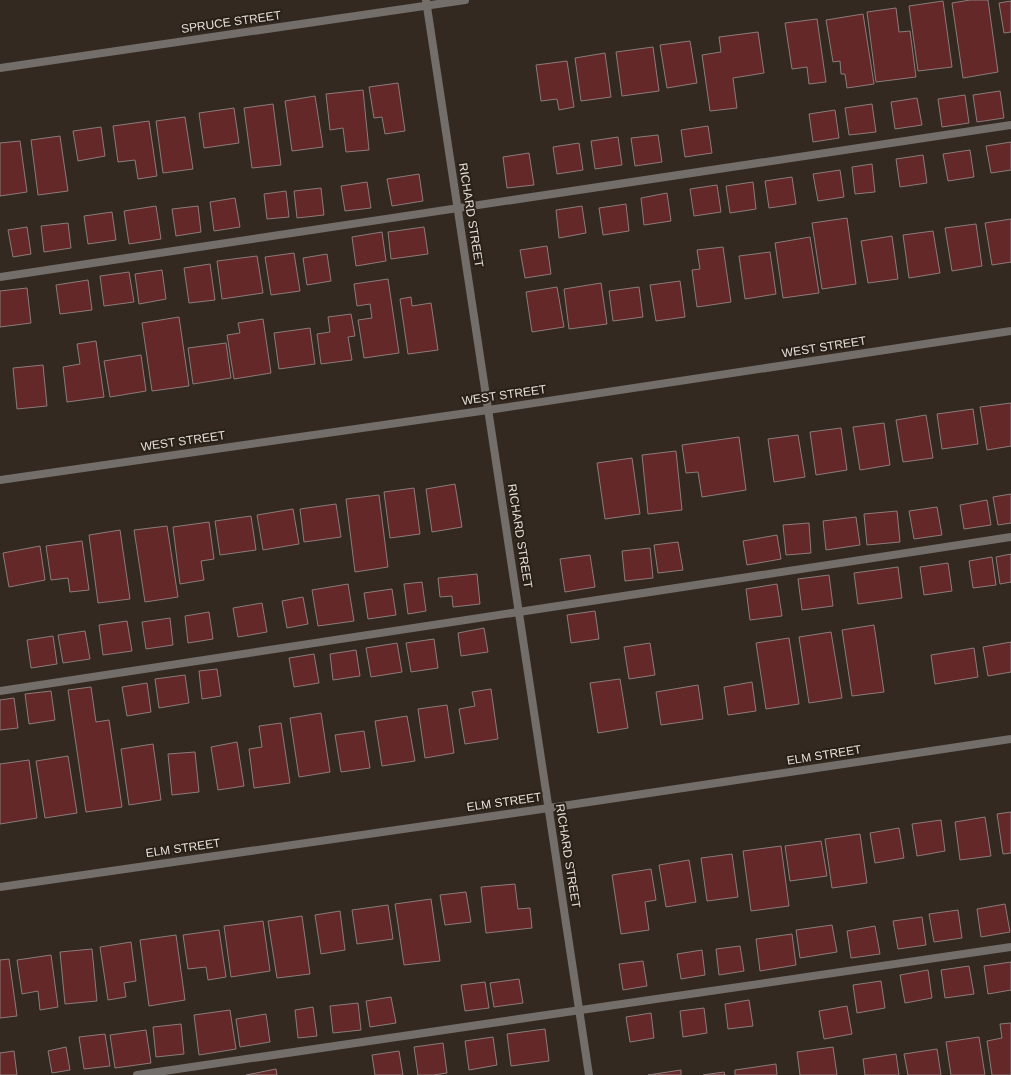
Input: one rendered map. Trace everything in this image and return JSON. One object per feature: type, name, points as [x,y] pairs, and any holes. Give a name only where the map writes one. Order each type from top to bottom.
[{"type":"street","name":"SPRUCE STREET","points":[[0,68],[427,3],[465,0]]},
{"type":"street","name":"RICHARD STREET","points":[[427,3],[589,1075]]},
{"type":"street","points":[[0,278],[1011,125]]},
{"type":"street","name":"WEST STREET","points":[[0,480],[488,410],[1011,331]]},
{"type":"street","points":[[0,691],[1011,537]]},
{"type":"street","name":"ELM STREET","points":[[0,887],[549,808],[1011,739]]},
{"type":"street","points":[[137,1075],[1011,947]]},
{"type":"building","points":[[970,0],[988,0],[998,72],[963,78],[952,3]]},
{"type":"building","points":[[943,1],[952,67],[918,71],[909,6]]},
{"type":"building","points":[[1011,1],[1011,32],[1004,33],[999,3]]},
{"type":"building","points":[[896,8],[899,32],[910,31],[916,77],[876,82],[867,12]]},
{"type":"building","points":[[863,14],[874,84],[847,88],[845,74],[841,74],[840,61],[833,62],[826,20]]},
{"type":"building","points":[[817,19],[826,82],[809,84],[807,67],[792,69],[785,23]]},
{"type":"building","points":[[758,32],[764,73],[733,78],[737,108],[710,111],[702,55],[721,52],[719,37]]},
{"type":"building","points":[[690,41],[697,83],[667,88],[660,45]]},
{"type":"building","points":[[653,47],[659,91],[622,96],[616,52]]},
{"type":"building","points":[[605,53],[611,97],[581,101],[575,58]]},
{"type":"building","points":[[567,61],[574,107],[559,110],[557,99],[541,101],[536,65]]},
{"type":"building","points":[[398,83],[405,131],[385,134],[382,117],[374,118],[369,87]]},
{"type":"building","points":[[363,90],[369,150],[346,152],[343,128],[330,130],[326,94]]},
{"type":"building","points":[[1000,91],[1004,118],[977,122],[973,95]]},
{"type":"building","points":[[965,95],[969,123],[942,127],[938,99]]},
{"type":"building","points":[[315,96],[323,147],[292,151],[285,101]]},
{"type":"building","points":[[917,98],[922,125],[895,129],[891,102]]},
{"type":"building","points":[[273,104],[281,165],[252,168],[244,108]]},
{"type":"building","points":[[872,104],[876,132],[849,135],[845,108]]},
{"type":"building","points":[[234,108],[239,143],[204,148],[199,113]]},
{"type":"building","points":[[835,110],[839,138],[813,142],[809,114]]},
{"type":"building","points":[[185,117],[193,169],[163,173],[156,121]]},
{"type":"building","points":[[149,121],[157,176],[138,179],[135,160],[118,162],[113,126]]},
{"type":"building","points":[[708,126],[712,153],[685,157],[681,130]]},
{"type":"building","points":[[101,127],[105,156],[78,161],[73,131]]},
{"type":"building","points":[[658,135],[662,162],[635,166],[631,138]]},
{"type":"building","points":[[60,136],[68,191],[38,195],[31,140]]},
{"type":"building","points":[[618,137],[622,165],[595,169],[591,141]]},
{"type":"building","points":[[20,141],[27,192],[0,196],[0,143]]},
{"type":"building","points":[[1011,142],[1011,170],[991,173],[986,146]]},
{"type":"building","points":[[579,143],[583,170],[557,174],[553,147]]},
{"type":"building","points":[[970,150],[974,177],[948,181],[943,154]]},
{"type":"building","points":[[529,153],[534,185],[507,188],[503,157]]},
{"type":"building","points":[[923,155],[927,183],[900,187],[896,159]]},
{"type":"building","points":[[872,164],[875,192],[855,194],[852,167]]},
{"type":"building","points":[[840,170],[844,197],[818,201],[813,174]]},
{"type":"building","points":[[419,174],[423,201],[392,206],[387,179]]},
{"type":"building","points":[[792,177],[796,204],[769,208],[765,181]]},
{"type":"building","points":[[367,182],[371,208],[345,211],[341,186]]},
{"type":"building","points":[[753,182],[756,209],[730,213],[726,186]]},
{"type":"building","points":[[717,185],[721,212],[694,216],[690,189]]},
{"type":"building","points":[[321,188],[324,215],[297,218],[294,191]]},
{"type":"building","points":[[286,191],[289,217],[267,219],[264,194]]},
{"type":"building","points":[[667,193],[671,221],[644,225],[641,198]]},
{"type":"building","points":[[235,198],[240,227],[214,231],[210,202]]},
{"type":"building","points":[[626,204],[629,231],[603,235],[599,208]]},
{"type":"building","points":[[156,206],[161,239],[129,244],[124,211]]},
{"type":"building","points":[[198,206],[201,232],[176,236],[172,209]]},
{"type":"building","points":[[582,206],[586,233],[559,238],[556,210]]},
{"type":"building","points":[[112,212],[116,240],[88,244],[84,216]]},
{"type":"building","points":[[847,218],[856,284],[822,289],[812,223]]},
{"type":"building","points":[[1011,219],[1011,262],[992,265],[985,223]]},
{"type":"building","points":[[68,223],[71,248],[44,252],[41,226]]},
{"type":"building","points":[[976,224],[982,266],[952,271],[945,228]]},
{"type":"building","points":[[27,227],[31,254],[13,257],[8,230]]},
{"type":"building","points":[[424,227],[428,254],[391,259],[388,232]]},
{"type":"building","points":[[933,231],[940,273],[909,278],[903,235]]},
{"type":"building","points":[[382,232],[386,261],[356,266],[352,237]]},
{"type":"building","points":[[892,236],[898,279],[868,283],[861,241]]},
{"type":"building","points":[[810,237],[819,293],[783,298],[775,243]]},
{"type":"building","points":[[547,246],[551,274],[525,278],[520,250]]},
{"type":"building","points":[[723,247],[731,302],[697,307],[692,270],[700,269],[697,250]]},
{"type":"building","points":[[770,252],[776,294],[745,299],[739,256]]},
{"type":"building","points":[[294,253],[300,291],[271,295],[265,257]]},
{"type":"building","points":[[327,254],[331,281],[307,285],[303,258]]},
{"type":"building","points":[[257,256],[263,293],[222,299],[217,261]]},
{"type":"building","points":[[210,264],[215,300],[189,303],[184,268]]},
{"type":"building","points":[[162,270],[166,299],[139,304],[135,274]]},
{"type":"building","points":[[129,272],[134,302],[104,306],[100,276]]},
{"type":"building","points":[[388,279],[399,353],[364,358],[358,320],[372,318],[370,304],[357,306],[354,284]]},
{"type":"building","points":[[88,280],[92,310],[60,314],[56,285]]},
{"type":"building","points":[[680,281],[685,317],[656,321],[650,285]]},
{"type":"building","points":[[601,283],[607,324],[569,329],[564,289]]},
{"type":"building","points":[[557,287],[564,327],[532,332],[526,292]]},
{"type":"building","points":[[639,287],[643,317],[613,321],[609,291]]},
{"type":"building","points":[[27,288],[31,323],[0,327],[0,291]]},
{"type":"building","points":[[411,297],[412,306],[431,303],[438,350],[408,354],[400,299]]},
{"type":"building","points":[[351,314],[355,336],[348,337],[352,360],[321,364],[317,334],[330,332],[328,317]]},
{"type":"building","points":[[179,317],[189,386],[152,391],[142,323]]},
{"type":"building","points":[[263,319],[271,373],[234,379],[227,335],[240,333],[238,323]]},
{"type":"building","points":[[310,328],[315,364],[279,369],[274,333]]},
{"type":"building","points":[[96,341],[104,397],[67,402],[63,367],[80,364],[77,344]]},
{"type":"building","points":[[226,343],[231,378],[193,384],[188,348]]},
{"type":"building","points":[[141,355],[146,391],[110,397],[104,361]]},
{"type":"building","points":[[43,365],[47,406],[17,409],[13,368]]},
{"type":"building","points":[[1011,403],[1011,446],[987,450],[980,407]]},
{"type":"building","points":[[973,409],[978,444],[942,449],[937,414]]},
{"type":"building","points":[[926,415],[933,458],[903,462],[896,420]]},
{"type":"building","points":[[884,423],[890,465],[860,470],[853,427]]},
{"type":"building","points":[[841,428],[847,470],[816,475],[810,432]]},
{"type":"building","points":[[798,435],[805,477],[774,482],[768,439]]},
{"type":"building","points":[[739,437],[746,490],[702,497],[698,472],[686,473],[682,445]]},
{"type":"building","points":[[676,451],[682,510],[648,514],[642,455]]},
{"type":"building","points":[[632,458],[640,514],[605,519],[597,463]]},
{"type":"building","points":[[455,484],[462,527],[432,532],[426,489]]},
{"type":"building","points":[[414,488],[420,534],[390,538],[384,492]]},
{"type":"building","points":[[1011,494],[1011,523],[998,525],[993,497]]},
{"type":"building","points":[[379,495],[388,567],[355,572],[346,499]]},
{"type":"building","points":[[987,500],[991,525],[964,529],[960,505]]},
{"type":"building","points":[[336,504],[341,537],[304,542],[300,509]]},
{"type":"building","points":[[937,507],[942,535],[914,539],[909,511]]},
{"type":"building","points":[[293,509],[299,544],[263,550],[257,515]]},
{"type":"building","points":[[897,511],[900,542],[867,545],[864,514]]},
{"type":"building","points":[[251,516],[256,550],[220,555],[215,521]]},
{"type":"building","points":[[856,517],[860,545],[826,550],[823,521]]},
{"type":"building","points":[[209,522],[214,559],[201,561],[204,580],[180,584],[173,527]]},
{"type":"building","points":[[809,523],[811,553],[786,555],[783,525]]},
{"type":"building","points":[[167,526],[178,597],[145,602],[134,530]]},
{"type":"building","points":[[120,530],[130,599],[98,603],[89,535]]},
{"type":"building","points":[[777,535],[781,559],[747,565],[743,541]]},
{"type":"building","points":[[82,541],[89,590],[70,592],[68,578],[51,580],[46,546]]},
{"type":"building","points":[[678,542],[683,570],[658,573],[654,545]]},
{"type":"building","points":[[40,546],[45,580],[9,587],[3,553]]},
{"type":"building","points":[[650,548],[653,578],[625,581],[622,551]]},
{"type":"building","points":[[1011,554],[1011,582],[1000,584],[996,557]]},
{"type":"building","points":[[590,555],[595,587],[565,592],[560,559]]},
{"type":"building","points":[[992,557],[996,585],[973,588],[969,561]]},
{"type":"building","points":[[948,563],[952,591],[924,595],[920,567]]},
{"type":"building","points":[[898,567],[902,598],[858,604],[854,573]]},
{"type":"building","points":[[477,574],[480,604],[453,607],[452,596],[440,597],[438,578]]},
{"type":"building","points":[[829,575],[833,606],[802,610],[798,579]]},
{"type":"building","points":[[422,582],[426,611],[408,614],[404,584]]},
{"type":"building","points":[[348,584],[354,621],[318,626],[312,590]]},
{"type":"building","points":[[777,584],[782,616],[750,620],[746,589]]},
{"type":"building","points":[[392,589],[396,615],[368,619],[364,593]]},
{"type":"building","points":[[303,597],[308,624],[287,628],[282,601]]},
{"type":"building","points":[[262,603],[267,632],[238,637],[233,608]]},
{"type":"building","points":[[595,611],[599,639],[571,643],[567,615]]},
{"type":"building","points":[[209,612],[213,639],[188,643],[185,616]]},
{"type":"building","points":[[170,618],[173,645],[146,649],[142,622]]},
{"type":"building","points":[[127,621],[132,651],[103,655],[99,625]]},
{"type":"building","points":[[874,625],[884,692],[852,696],[842,630]]},
{"type":"building","points":[[484,628],[488,652],[461,656],[458,633]]},
{"type":"building","points":[[85,631],[90,659],[63,663],[58,635]]},
{"type":"building","points":[[831,632],[842,698],[809,703],[799,637]]},
{"type":"building","points":[[53,636],[57,664],[31,668],[27,640]]},
{"type":"building","points":[[789,638],[799,704],[766,709],[756,643]]},
{"type":"building","points":[[434,639],[438,668],[411,672],[406,643]]},
{"type":"building","points":[[1011,642],[1011,672],[988,676],[983,647]]},
{"type":"building","points":[[397,643],[402,672],[371,677],[366,648]]},
{"type":"building","points":[[650,643],[655,675],[629,679],[624,647]]},
{"type":"building","points":[[974,648],[978,677],[935,684],[931,655]]},
{"type":"building","points":[[356,650],[360,676],[333,680],[330,654]]},
{"type":"building","points":[[314,654],[319,683],[294,687],[289,658]]},
{"type":"building","points":[[217,669],[221,696],[202,699],[199,671]]},
{"type":"building","points":[[185,675],[189,703],[159,708],[155,679]]},
{"type":"building","points":[[620,679],[628,728],[598,733],[590,683]]},
{"type":"building","points":[[752,682],[756,711],[728,715],[724,687]]},
{"type":"building","points":[[147,683],[151,712],[127,716],[122,687]]},
{"type":"building","points":[[698,685],[703,719],[661,725],[656,692]]},
{"type":"building","points":[[91,687],[96,722],[109,720],[122,807],[86,812],[68,690]]},
{"type":"building","points":[[491,689],[498,739],[465,744],[459,709],[475,706],[472,692]]},
{"type":"building","points":[[51,691],[55,720],[29,724],[25,694]]},
{"type":"building","points":[[14,698],[18,728],[0,730],[0,700]]},
{"type":"building","points":[[447,705],[454,753],[425,758],[418,709]]},
{"type":"building","points":[[321,713],[330,772],[299,777],[290,718]]},
{"type":"building","points":[[407,716],[415,761],[382,766],[375,721]]},
{"type":"building","points":[[281,723],[290,783],[254,788],[249,749],[262,747],[259,726]]},
{"type":"building","points":[[364,731],[370,768],[341,772],[335,735]]},
{"type":"building","points":[[237,742],[244,786],[218,790],[211,747]]},
{"type":"building","points":[[153,744],[161,800],[129,805],[121,749]]},
{"type":"building","points":[[195,752],[199,792],[172,795],[168,754]]},
{"type":"building","points":[[68,756],[77,813],[45,818],[36,761]]},
{"type":"building","points":[[29,760],[37,818],[0,824],[0,764]]},
{"type":"building","points":[[1011,812],[1011,853],[1003,854],[997,814]]},
{"type":"building","points":[[985,817],[991,856],[960,860],[955,822]]},
{"type":"building","points":[[941,820],[945,851],[917,856],[912,824]]},
{"type":"building","points":[[899,828],[904,858],[875,863],[870,833]]},
{"type":"building","points":[[860,834],[867,883],[832,888],[825,839]]},
{"type":"building","points":[[821,841],[827,876],[790,881],[785,846]]},
{"type":"building","points":[[781,846],[789,906],[751,911],[743,851]]},
{"type":"building","points":[[732,854],[738,897],[707,901],[701,858]]},
{"type":"building","points":[[689,860],[696,902],[666,907],[659,865]]},
{"type":"building","points":[[651,869],[656,900],[645,902],[649,930],[621,934],[612,875]]},
{"type":"building","points":[[515,884],[518,909],[530,908],[532,928],[486,933],[481,887]]},
{"type":"building","points":[[466,892],[471,922],[445,925],[440,895]]},
{"type":"building","points":[[431,899],[440,961],[404,965],[395,904]]},
{"type":"building","points":[[1005,904],[1010,932],[981,937],[977,909]]},
{"type":"building","points":[[388,905],[393,939],[357,944],[352,910]]},
{"type":"building","points":[[958,910],[962,938],[934,942],[929,914]]},
{"type":"building","points":[[340,911],[345,950],[321,954],[315,915]]},
{"type":"building","points":[[302,916],[310,974],[277,978],[268,921]]},
{"type":"building","points":[[922,917],[926,945],[898,949],[893,921]]},
{"type":"building","points":[[263,921],[270,971],[231,977],[224,926]]},
{"type":"building","points":[[832,925],[837,952],[800,958],[796,930]]},
{"type":"building","points":[[875,926],[880,954],[851,958],[847,931]]},
{"type":"building","points":[[219,930],[226,977],[208,980],[206,967],[188,969],[183,935]]},
{"type":"building","points":[[792,934],[796,965],[760,971],[756,939]]},
{"type":"building","points":[[176,935],[185,1000],[149,1006],[140,940]]},
{"type":"building","points":[[131,942],[136,981],[124,983],[126,997],[108,1000],[100,947]]},
{"type":"building","points":[[740,946],[744,971],[719,975],[716,949]]},
{"type":"building","points":[[92,949],[97,1001],[65,1004],[60,952]]},
{"type":"building","points":[[702,950],[705,975],[681,979],[677,954]]},
{"type":"building","points":[[51,955],[58,1007],[40,1010],[38,991],[22,994],[17,960]]},
{"type":"building","points":[[9,959],[17,1016],[0,1018],[0,960]]},
{"type":"building","points":[[643,961],[647,986],[623,990],[619,964]]},
{"type":"building","points":[[1011,962],[1011,990],[988,994],[984,966]]},
{"type":"building","points":[[969,966],[974,994],[945,998],[941,970]]},
{"type":"building","points":[[928,970],[932,998],[905,1003],[900,975]]},
{"type":"building","points":[[519,979],[523,1003],[494,1007],[490,983]]},
{"type":"building","points":[[881,981],[885,1008],[857,1013],[853,985]]},
{"type":"building","points":[[485,982],[489,1008],[465,1011],[461,985]]},
{"type":"building","points":[[391,997],[396,1023],[370,1027],[366,1001]]},
{"type":"building","points":[[749,1000],[753,1026],[728,1029],[725,1004]]},
{"type":"building","points":[[358,1003],[361,1030],[333,1033],[330,1006]]},
{"type":"building","points":[[847,1006],[852,1034],[824,1039],[819,1011]]},
{"type":"building","points":[[313,1007],[317,1036],[298,1038],[295,1010]]},
{"type":"building","points":[[704,1008],[707,1033],[683,1037],[680,1011]]},
{"type":"building","points":[[230,1010],[236,1049],[199,1055],[194,1015]]},
{"type":"building","points":[[651,1013],[654,1038],[630,1042],[626,1017]]},
{"type":"building","points":[[266,1014],[270,1042],[240,1047],[236,1019]]},
{"type":"building","points":[[1011,1023],[1011,1075],[992,1075],[987,1041],[1002,1038],[1000,1024]]},
{"type":"building","points":[[181,1024],[184,1054],[156,1057],[153,1027]]},
{"type":"building","points":[[545,1029],[549,1061],[511,1066],[507,1034]]},
{"type":"building","points":[[146,1030],[151,1063],[115,1068],[110,1035]]},
{"type":"building","points":[[105,1034],[110,1066],[84,1069],[79,1037]]},
{"type":"building","points":[[493,1037],[497,1065],[469,1070],[465,1041]]},
{"type":"building","points":[[979,1037],[985,1075],[951,1075],[946,1042]]},
{"type":"building","points":[[443,1043],[447,1073],[418,1075],[414,1047]]},
{"type":"building","points":[[66,1047],[70,1070],[52,1073],[48,1051]]},
{"type":"building","points":[[833,1047],[837,1075],[800,1075],[797,1052]]},
{"type":"building","points":[[937,1049],[941,1075],[908,1075],[904,1054]]},
{"type":"building","points":[[14,1051],[17,1075],[0,1075],[0,1053]]},
{"type":"building","points":[[399,1051],[403,1075],[375,1075],[372,1055]]},
{"type":"building","points":[[896,1054],[899,1075],[865,1075],[863,1059]]},
{"type":"building","points":[[776,1064],[777,1075],[735,1075],[735,1070]]},
{"type":"building","points":[[276,1069],[277,1075],[246,1075]]},
{"type":"building","points":[[681,1070],[681,1075],[648,1075]]},
{"type":"building","points":[[724,1072],[725,1075],[703,1075]]}]
